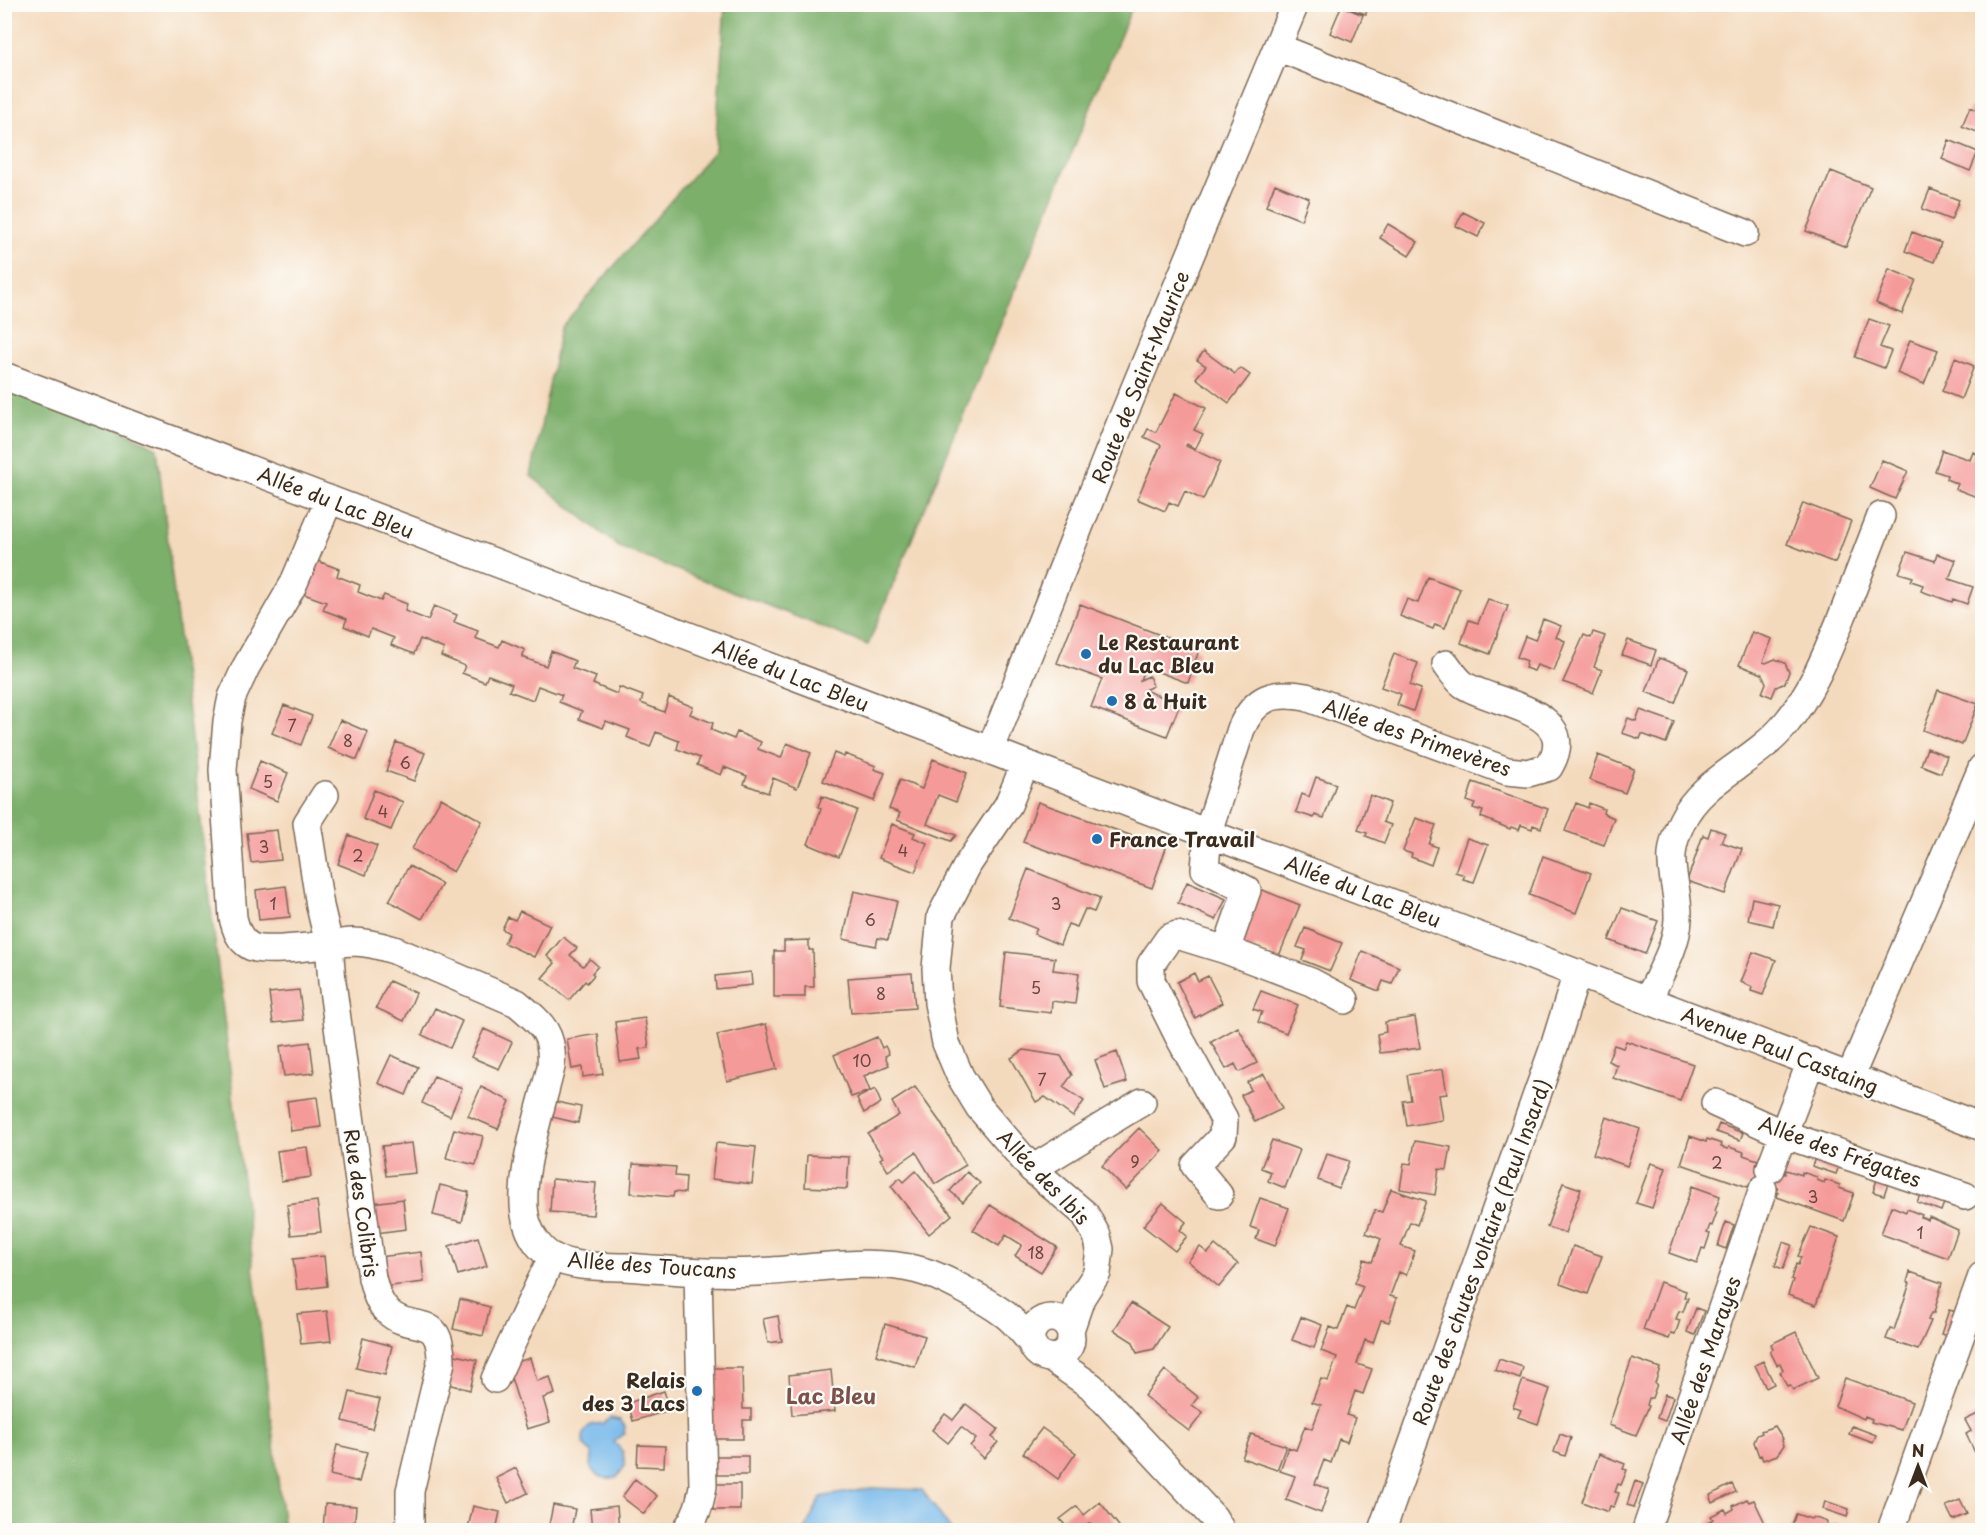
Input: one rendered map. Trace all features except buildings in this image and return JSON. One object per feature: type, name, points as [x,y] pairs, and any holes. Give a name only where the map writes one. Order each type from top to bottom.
[{"type":"street","name":"Route de Saint-Maurice","points":[[990,751],[1118,430],[1295,4]]},
{"type":"street","points":[[1277,47],[1745,233]]},
{"type":"street","name":"Allée du Lac Bleu","points":[[4,376],[1577,973]]},
{"type":"street","name":"Allée des Toucans","points":[[329,500],[293,585],[246,667],[232,697],[227,721],[223,770],[233,918],[238,934],[249,946],[259,949],[364,943],[394,950],[517,1003],[548,1032],[553,1050],[551,1067],[526,1172],[523,1205],[528,1228],[543,1250],[552,1257],[594,1266],[698,1272],[754,1272],[863,1265],[901,1267],[920,1270],[947,1282],[1053,1335]]},
{"type":"street","points":[[1648,1000],[1677,933],[1678,907],[1671,855],[1682,821],[1700,794],[1765,746],[1799,706],[1822,667],[1881,516]]},
{"type":"street","name":"Allée des Primevères","points":[[1208,832],[1247,715],[1263,700],[1274,695],[1306,697],[1507,771],[1528,772],[1549,767],[1555,757],[1557,745],[1556,736],[1549,723],[1534,714],[1466,686],[1454,676],[1446,664]]},
{"type":"street","name":"Allée des Ibis","points":[[1025,764],[1008,805],[968,864],[948,900],[942,916],[936,968],[938,1003],[946,1043],[960,1076],[979,1107],[1032,1169],[1084,1214],[1097,1236],[1100,1262],[1093,1281],[1053,1335]]},
{"type":"street","points":[[1850,1077],[1976,801],[1983,768]]},
{"type":"street","name":"Rue des Colibris","points":[[325,795],[307,823],[320,906],[330,944],[334,993],[372,1278],[380,1302],[387,1312],[435,1332],[441,1350],[441,1362],[410,1491],[410,1530]]},
{"type":"street","points":[[1208,832],[1205,869],[1247,890],[1226,950]]},
{"type":"street","points":[[1219,1195],[1195,1166],[1223,1136],[1224,1119],[1151,981],[1151,964],[1169,938],[1177,935],[1226,950],[1311,982],[1345,1000]]},
{"type":"street","name":"Avenue Paul Castaing","points":[[1577,973],[1983,1128]]},
{"type":"street","name":"Route des chutes voltaire (Paul Insard)","points":[[1382,1530],[1555,1044],[1577,973]]},
{"type":"street","name":"Allée des Marayes","points":[[1646,1530],[1767,1179],[1811,1061]]},
{"type":"street","points":[[1032,1169],[1142,1102]]},
{"type":"street","name":"Allée des Frégates","points":[[1715,1103],[1784,1134],[1965,1196]]},
{"type":"street","points":[[495,1378],[552,1257]]},
{"type":"street","points":[[686,1530],[694,1521],[700,1506],[703,1486],[698,1272]]},
{"type":"street","points":[[1891,1530],[1983,1276]]},
{"type":"street","points":[[1053,1335],[1091,1386],[1214,1518],[1221,1530]]},
{"type":"green space","points":[[725,5],[1133,5],[868,645],[619,547],[531,476],[561,327],[715,150]]},
{"type":"green space","points":[[4,369],[157,448],[284,1530],[5,1530]]},
{"type":"water","points":[[610,1418],[620,1420],[625,1426],[624,1434],[614,1442],[623,1452],[625,1466],[617,1477],[605,1478],[596,1474],[591,1468],[592,1453],[586,1447],[583,1436],[590,1425],[603,1423]]},
{"type":"water","points":[[871,1488],[922,1490],[951,1530],[805,1530],[821,1497]]},
{"type":"place","name":"Le Restaurant du Lac Bleu","points":[[1086,654]]},
{"type":"place","name":"8 à Huit","points":[[1112,701]]},
{"type":"place","name":"France Travail","points":[[1097,839]]},
{"type":"place","name":"Relais des 3 Lacs","points":[[697,1391]]},
{"type":"district","name":"Lac Bleu","points":[[831,1395]]}]
